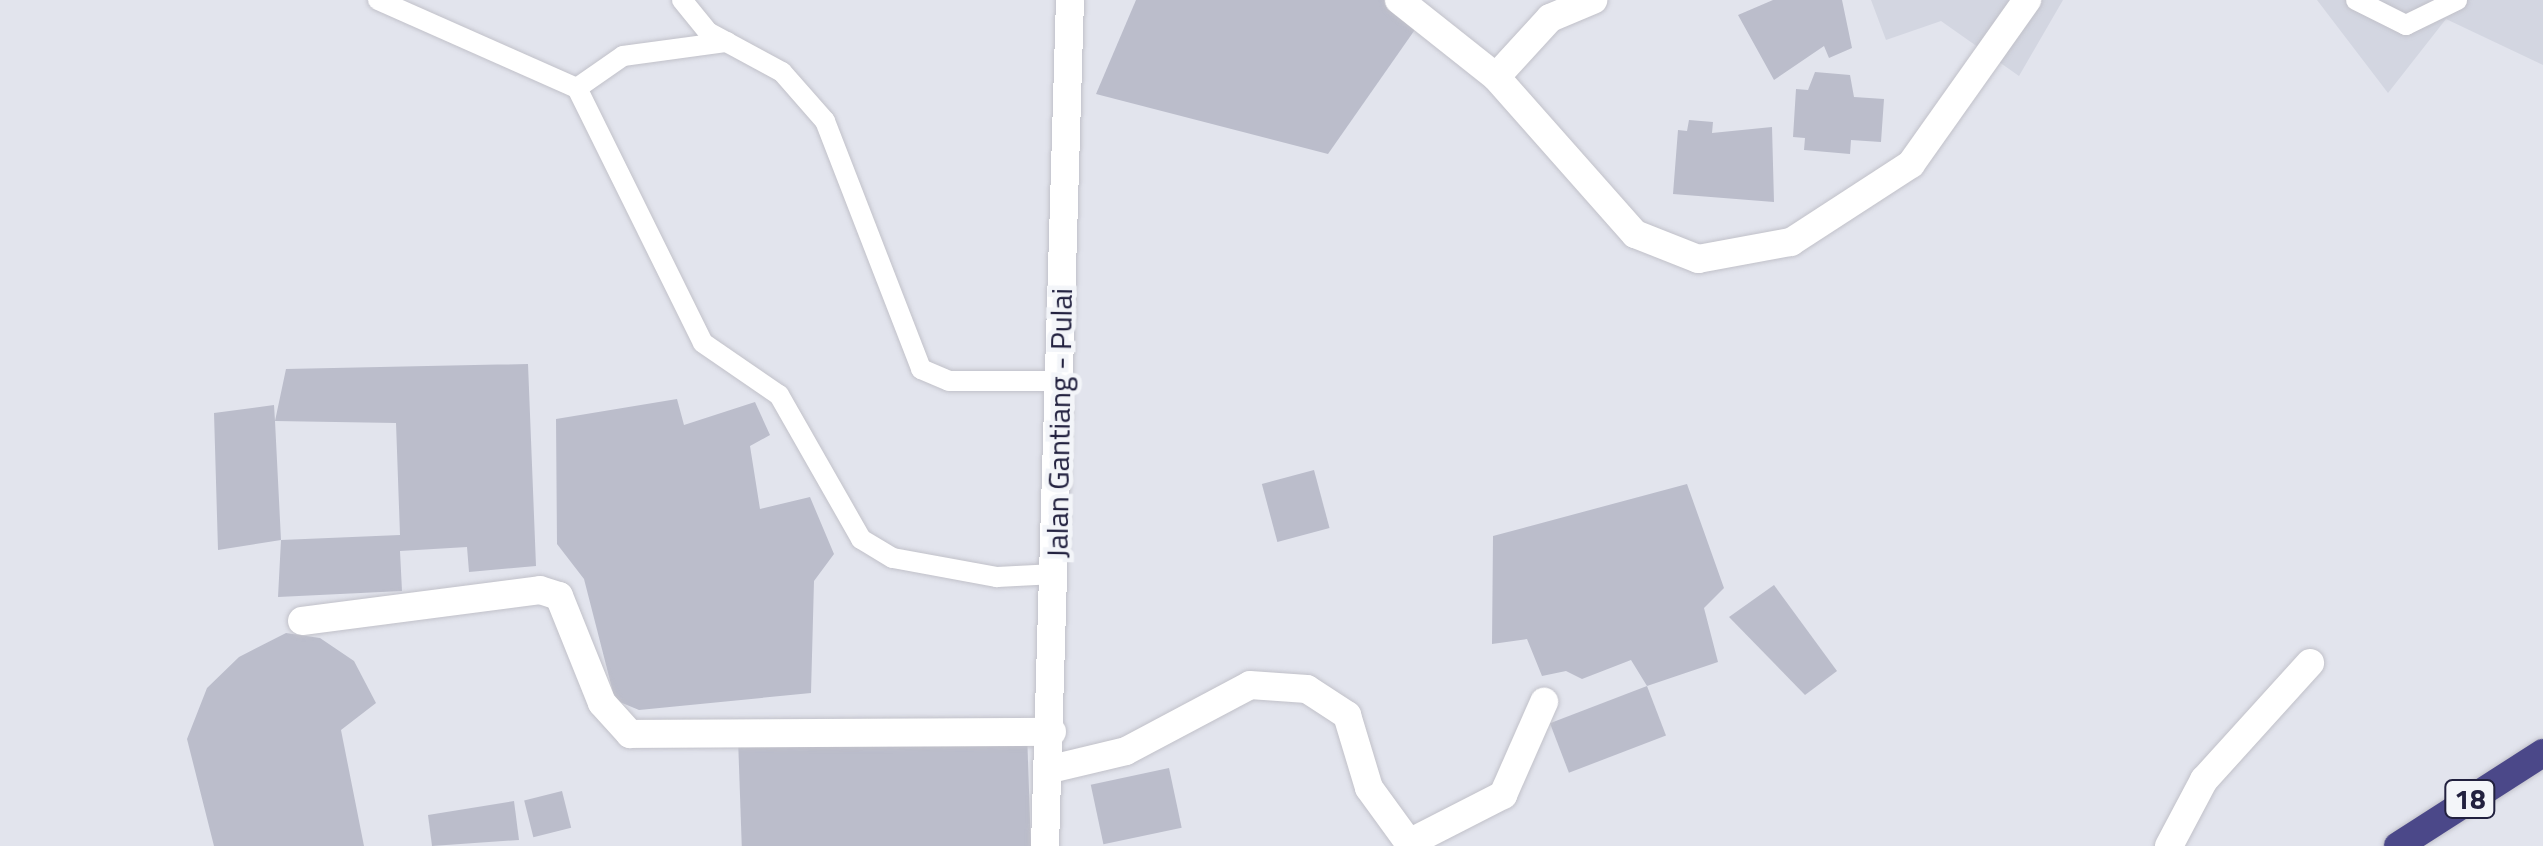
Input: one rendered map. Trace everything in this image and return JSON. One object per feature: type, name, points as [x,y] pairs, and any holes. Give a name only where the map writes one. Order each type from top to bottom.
[{"type":"highway","name":"18","points":[[2398,846],[2543,753]]},
{"type":"street","name":"Jalan Gantiang - Pulai","points":[[1045,846],[1051,769],[1070,0]]},
{"type":"street","points":[[1399,0],[1496,77],[1635,234],[1698,259],[1732,258],[1851,211],[1911,164],[2027,0]]},
{"type":"street","points":[[1496,77],[1550,18],[1593,0]]},
{"type":"street","points":[[302,621],[540,590],[559,596],[602,703],[630,734],[1052,732]]},
{"type":"street","points":[[2169,846],[2204,780],[2310,663]]},
{"type":"street","points":[[1051,769],[1126,750],[1250,686],[1308,689],[1347,715],[1369,788],[1409,843],[1503,795],[1544,702]]},
{"type":"lane","points":[[378,0],[577,88],[703,343],[779,395],[861,539],[893,558],[997,577],[1055,574]]},
{"type":"lane","points":[[682,0],[692,18],[782,72],[824,121],[921,369],[948,381],[1061,381]]},
{"type":"lane","points":[[2356,0],[2406,25],[2456,0]]},
{"type":"lane","points":[[577,88],[623,56],[727,42]]},
{"type":"shaded area","points":[[1871,0],[2063,0],[2019,76],[1941,21],[1886,40]]},
{"type":"shaded area","points":[[2317,0],[2543,0],[2543,65],[2446,19],[2388,93]]},
{"type":"building","points":[[1136,0],[1393,0],[1421,21],[1328,154],[1096,94]]},
{"type":"building","points":[[1773,0],[1842,0],[1852,48],[1829,58],[1824,46],[1774,80],[1738,15]]},
{"type":"building","points":[[1815,72],[1850,75],[1854,97],[1884,99],[1881,142],[1851,140],[1850,154],[1804,150],[1805,138],[1793,137],[1796,89],[1808,90]]},
{"type":"building","points":[[1689,120],[1713,122],[1712,133],[1772,127],[1774,202],[1673,194],[1678,130],[1687,131]]},
{"type":"building","points":[[528,364],[536,566],[469,572],[467,547],[400,551],[402,591],[278,597],[281,540],[400,535],[396,423],[275,421],[286,369]]},
{"type":"building","points":[[677,399],[684,425],[755,402],[770,435],[750,446],[760,509],[810,497],[834,554],[814,581],[811,693],[639,710],[615,700],[584,579],[557,544],[556,419]]},
{"type":"building","points":[[274,405],[281,540],[218,550],[214,413]]},
{"type":"building","points":[[1314,470],[1330,528],[1277,542],[1262,484]]},
{"type":"building","points":[[1687,484],[1724,588],[1704,608],[1718,662],[1647,686],[1631,660],[1582,679],[1566,671],[1542,676],[1527,639],[1492,644],[1493,536]]},
{"type":"building","points":[[1774,585],[1837,671],[1805,695],[1729,617]]},
{"type":"building","points":[[286,633],[320,638],[354,661],[376,703],[341,730],[364,846],[214,846],[187,739],[207,688],[239,657]]},
{"type":"building","points":[[1647,686],[1666,735],[1569,773],[1550,723]]},
{"type":"building","points":[[1027,733],[1031,846],[742,846],[738,743]]},
{"type":"building","points":[[1169,768],[1182,828],[1103,844],[1091,785]]},
{"type":"building","points":[[562,791],[571,828],[533,837],[524,800]]},
{"type":"building","points":[[514,801],[519,840],[432,846],[428,815]]}]
